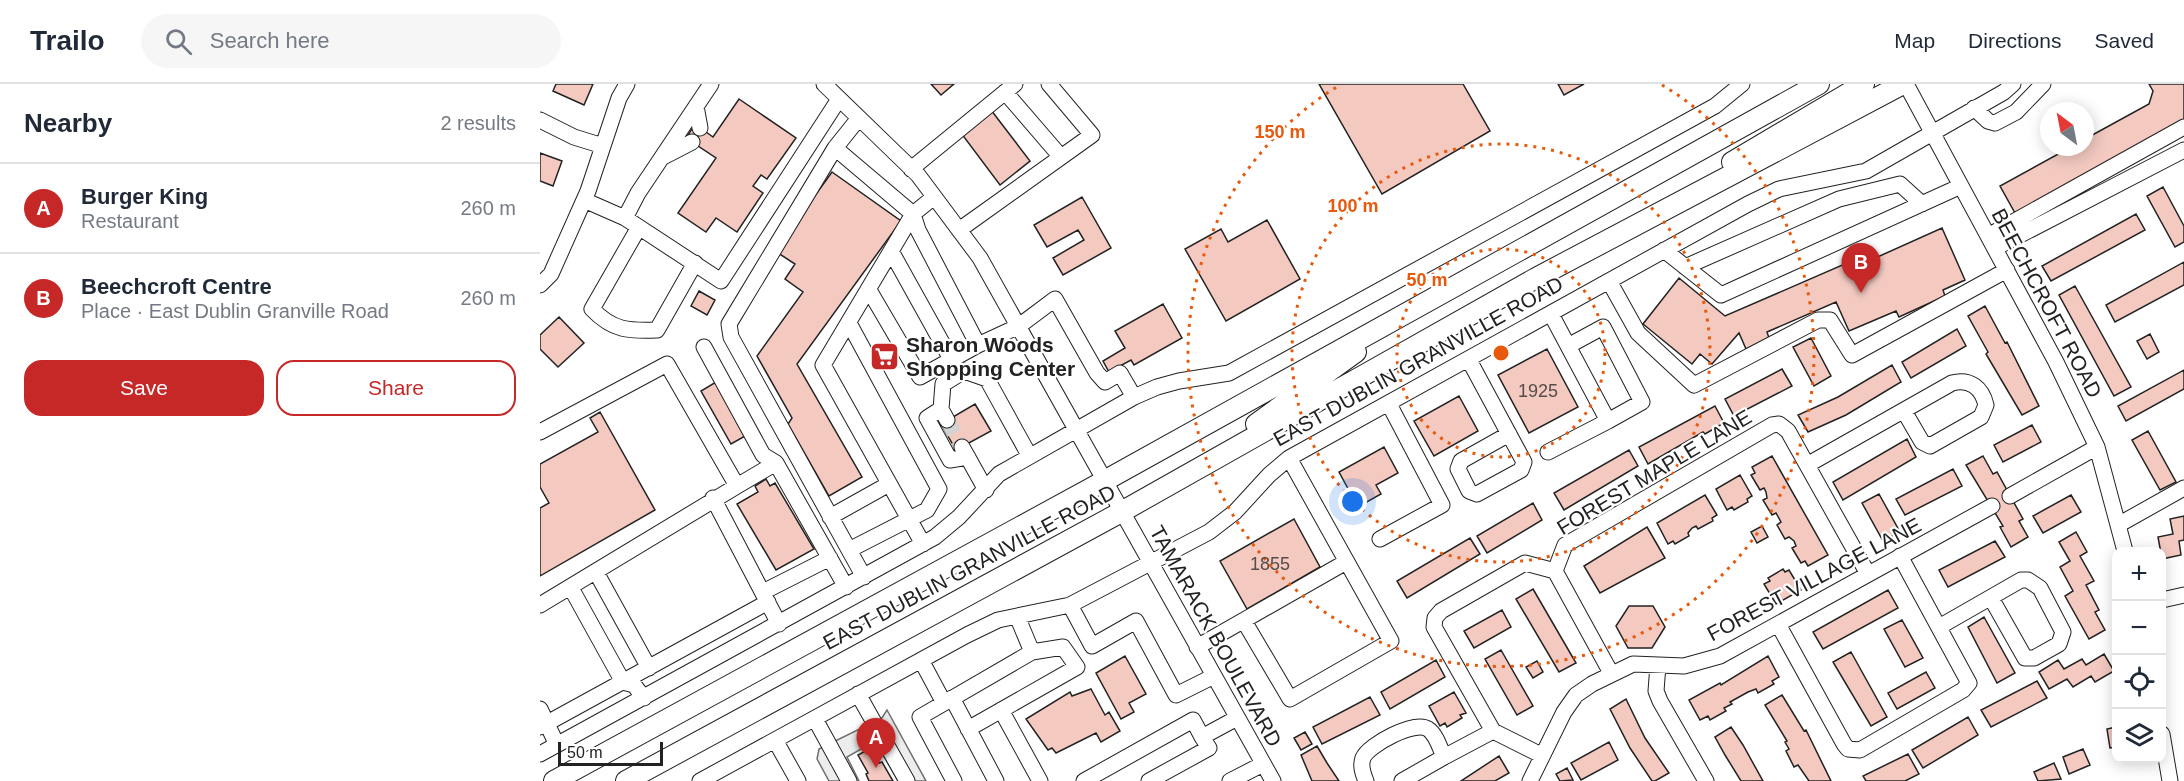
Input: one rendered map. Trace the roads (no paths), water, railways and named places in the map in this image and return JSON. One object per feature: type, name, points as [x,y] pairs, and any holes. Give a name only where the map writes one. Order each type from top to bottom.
[{"type":"main road","name":"EAST DUBLIN GRANVILLE ROAD","points":[[555,781],[1106,480],[1819,84]]},
{"type":"main road","points":[[1664,211],[1752,149],[1864,84]]},
{"type":"main road","name":"EAST DUBLIN GRANVILLE ROAD","points":[[626,781],[1123,511],[1536,278],[1905,84]]},
{"type":"main road","points":[[1123,511],[1152,480],[1254,425],[1418,305]]},
{"type":"street","points":[[540,285],[551,274],[584,200],[619,98],[627,84]]},
{"type":"street","points":[[625,218],[662,157],[711,84]]},
{"type":"street","name":"TAMARACK BOULEVARD","points":[[824,84],[911,169],[980,258],[1273,781]]},
{"type":"street","points":[[959,230],[1092,135],[1049,84]]},
{"type":"street","name":"EAST DUBLIN GRANVILLE ROAD","points":[[540,754],[923,544],[959,517],[999,474],[1029,455],[1134,397],[1179,381],[1229,373],[1715,106],[1742,84]]},
{"type":"street","name":"BEECHCROFT ROAD","points":[[1905,84],[2056,362],[2097,447],[2125,547]]},
{"type":"street","name":"EAST DUBLIN GRANVILLE ROAD","points":[[700,781],[921,660],[998,621],[1070,605],[1151,563],[1209,532],[1235,512],[1269,475],[1289,458],[1664,250],[1779,189],[1866,171],[2013,84]]},
{"type":"street","points":[[1974,108],[1988,121],[1995,123],[2016,112],[2043,84]]},
{"type":"street","points":[[911,169],[1010,88],[1061,157]]},
{"type":"street","points":[[584,200],[625,218],[721,280],[839,99]]},
{"type":"street","points":[[696,106],[700,128]]},
{"type":"street","points":[[859,118],[835,148],[729,324],[731,337],[864,577]]},
{"type":"street","points":[[540,120],[574,137],[603,146]]},
{"type":"street","points":[[1992,242],[2184,127]]},
{"type":"street","points":[[662,157],[692,142]]},
{"type":"street","points":[[835,148],[913,214],[918,230],[978,345]]},
{"type":"street","points":[[1992,242],[2183,153]]},
{"type":"street","points":[[1685,267],[1839,199],[1900,184],[1922,204]]},
{"type":"street","points":[[1664,250],[1721,295],[1961,186]]},
{"type":"street","points":[[923,544],[823,365],[913,214],[934,197]]},
{"type":"street","points":[[639,227],[592,309],[600,318],[626,331],[657,330],[695,263]]},
{"type":"street","points":[[891,251],[951,358]]},
{"type":"street","points":[[1609,281],[1638,333],[1694,385],[1818,320],[1830,320],[1852,355],[2007,270]]},
{"type":"street","points":[[869,290],[920,377],[951,358],[1019,327],[1055,299],[1096,373],[1104,382],[1120,373],[1134,397]]},
{"type":"street","points":[[1551,314],[1608,421]]},
{"type":"street","points":[[849,323],[939,489],[927,510],[849,550]]},
{"type":"street","points":[[1548,452],[1642,402],[1603,327],[1568,346]]},
{"type":"street","points":[[704,347],[763,454],[777,463],[846,587]]},
{"type":"street","points":[[1469,360],[1509,435]]},
{"type":"street","points":[[540,432],[667,364],[737,486]]},
{"type":"street","points":[[986,490],[965,452],[950,460],[927,418],[944,415],[944,384],[964,371],[987,379],[1029,455]]},
{"type":"street","points":[[1868,574],[1807,465],[1904,411],[1960,381],[1976,386],[1986,405],[1981,417],[1930,446],[1922,442],[1904,411]]},
{"type":"street","points":[[1380,539],[1442,505],[1389,404]]},
{"type":"street","name":"FOREST MAPLE LANE","points":[[1555,571],[1565,545],[1772,425],[1779,424],[1788,431],[1807,465]]},
{"type":"street","points":[[2010,496],[2097,447]]},
{"type":"street","points":[[1244,621],[1290,699],[1391,641],[1289,458]]},
{"type":"street","points":[[540,605],[571,588],[713,498],[777,463]]},
{"type":"street","points":[[830,517],[889,484]]},
{"type":"street","points":[[2118,525],[2184,488]]},
{"type":"street","points":[[713,498],[779,624]]},
{"type":"street","name":"FOREST VILLAGE LANE","points":[[1530,781],[1541,756],[1576,695],[1611,673],[1633,664],[1684,666],[1720,656],[1992,506]]},
{"type":"street","points":[[1778,624],[1844,744],[1854,752],[1860,750],[1963,690],[1969,683],[1966,673],[1900,556]]},
{"type":"street","points":[[543,725],[649,668],[830,558]]},
{"type":"street","points":[[1197,647],[1346,562]]},
{"type":"street","points":[[1541,756],[1493,731],[1434,627],[1435,618],[1440,611],[1525,563],[1555,571],[1611,673]]},
{"type":"street","points":[[596,572],[649,668]]},
{"type":"street","points":[[1939,627],[2021,580],[2035,583],[2062,626],[2062,638],[2059,644],[2034,658],[2025,658],[1991,598]]},
{"type":"street","points":[[571,588],[623,682],[634,685],[644,698]]},
{"type":"street","points":[[2166,599],[2184,595]]},
{"type":"street","points":[[1070,605],[1092,646],[1136,621],[1176,695],[1214,676]]},
{"type":"street","points":[[1017,616],[1032,652]]},
{"type":"street","points":[[954,781],[920,717],[1032,652],[1063,647],[1077,667],[968,729]]},
{"type":"street","points":[[921,660],[968,729],[996,781]]},
{"type":"street","points":[[1658,665],[1656,691],[1660,701],[1706,781]]},
{"type":"street","points":[[858,694],[907,781]]},
{"type":"street","points":[[540,709],[543,725],[557,745]]},
{"type":"street","points":[[1001,710],[1040,781]]},
{"type":"street","points":[[1202,737],[1237,718]]},
{"type":"street","points":[[814,719],[849,781]]},
{"type":"street","points":[[1084,781],[1193,720],[1209,748],[1149,781]]},
{"type":"street","points":[[1366,781],[1362,770],[1363,758],[1370,749],[1410,727],[1419,725],[1434,734],[1444,757]]},
{"type":"street","points":[[1402,781],[1493,731]]},
{"type":"street","points":[[775,740],[791,779]]},
{"type":"street","points":[[2166,755],[2171,781],[2184,780]]},
{"type":"street","points":[[1230,781],[1263,764]]},
{"type":"tunnel","points":[[947,420],[962,447]]},
{"type":"place","name":"Beechcroft Centre","points":[[1861,293]]},
{"type":"place","name":"Sharon Woods Shopping Center","points":[[885,356]]},
{"type":"place","name":"Burger King","points":[[876,768]]}]
